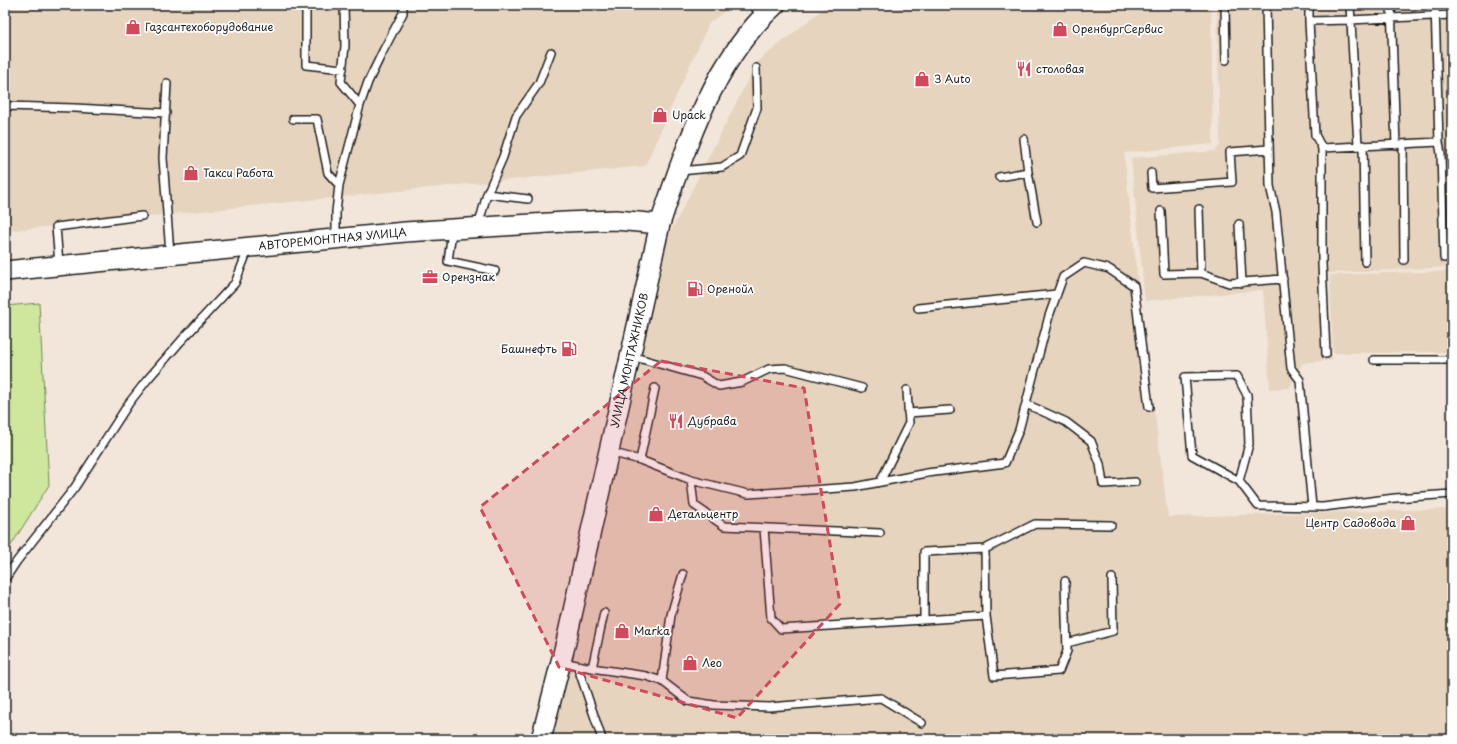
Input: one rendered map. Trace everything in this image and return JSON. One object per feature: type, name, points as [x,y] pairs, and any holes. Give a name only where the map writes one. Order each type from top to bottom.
[{"type":"main road","name":"УЛИЦА МОНТАЖНИКОВ","points":[[541,739],[569,663],[608,451],[660,224],[678,171],[704,106],[733,54],[763,9]]},
{"type":"main road","name":"АВТОРЕМОНТНАЯ УЛИЦА","points":[[5,271],[452,228],[616,220],[660,224]]},
{"type":"lane","points":[[306,5],[306,65],[342,69]]},
{"type":"lane","points":[[344,5],[345,46],[341,82],[360,105]]},
{"type":"lane","points":[[336,239],[336,212],[339,185],[360,105],[368,82],[403,13],[403,5]]},
{"type":"lane","points":[[1225,5],[1226,60]]},
{"type":"lane","points":[[1266,5],[1270,186],[1276,212],[1291,368],[1300,380],[1312,507]]},
{"type":"lane","points":[[1309,5],[1315,135],[1322,148],[1322,264],[1326,354]]},
{"type":"lane","points":[[1350,5],[1361,145],[1365,262]]},
{"type":"lane","points":[[1391,5],[1404,260]]},
{"type":"lane","points":[[1435,5],[1444,258]]},
{"type":"lane","points":[[1309,21],[1452,15]]},
{"type":"lane","points":[[478,227],[487,194],[503,157],[516,116],[539,83],[551,52]]},
{"type":"lane","points":[[678,171],[722,167],[740,156],[756,108],[756,68]]},
{"type":"lane","points":[[167,83],[163,158],[170,256]]},
{"type":"lane","points":[[5,106],[166,113]]},
{"type":"lane","points":[[293,119],[317,119],[328,173],[339,185]]},
{"type":"lane","points":[[1024,139],[1037,222]]},
{"type":"lane","points":[[1322,148],[1439,142]]},
{"type":"lane","points":[[1151,173],[1152,188],[1232,182],[1230,152],[1269,149]]},
{"type":"lane","points":[[999,177],[1028,172]]},
{"type":"lane","points":[[487,194],[528,199]]},
{"type":"lane","points":[[1199,209],[1201,273]]},
{"type":"lane","points":[[1161,211],[1164,274],[1201,273],[1229,283],[1283,279]]},
{"type":"lane","points":[[59,266],[56,227],[142,216]]},
{"type":"lane","points":[[1239,224],[1242,282]]},
{"type":"lane","points":[[452,228],[448,261],[495,271]]},
{"type":"lane","points":[[5,579],[17,561],[75,487],[129,404],[147,380],[235,283],[248,248]]},
{"type":"lane","points":[[608,451],[640,460],[691,480],[748,494],[855,487],[927,473],[1005,463],[1019,430],[1049,316],[1063,277],[1084,263],[1109,269],[1134,286],[1149,407]]},
{"type":"lane","points":[[918,308],[1057,294]]},
{"type":"lane","points":[[630,356],[702,376],[719,386],[742,382],[769,369],[785,368],[862,388]]},
{"type":"lane","points":[[1374,360],[1452,360]]},
{"type":"lane","points":[[1239,481],[1249,444],[1247,395],[1237,376],[1185,377],[1192,455],[1239,481],[1258,506],[1324,507],[1395,498],[1452,494]]},
{"type":"lane","points":[[640,460],[655,388]]},
{"type":"lane","points":[[880,482],[909,423],[907,390]]},
{"type":"lane","points":[[1026,404],[1066,422],[1091,441],[1100,464],[1103,484],[1135,482]]},
{"type":"lane","points":[[908,413],[950,410]]},
{"type":"lane","points":[[691,480],[694,505],[724,526],[880,532]]},
{"type":"lane","points":[[924,620],[924,552],[985,549],[1035,524],[1111,525]]},
{"type":"lane","points":[[764,528],[770,618],[781,629],[986,616]]},
{"type":"lane","points":[[985,549],[986,616],[994,676],[1058,670],[1067,651],[1065,581]]},
{"type":"lane","points":[[662,681],[671,615],[684,574]]},
{"type":"lane","points":[[1066,643],[1113,631],[1112,578]]},
{"type":"lane","points":[[592,668],[604,613]]},
{"type":"lane","points":[[569,663],[646,676],[662,681],[688,701],[714,705],[769,707],[882,698],[922,723]]},
{"type":"lane","points":[[569,663],[602,739]]},
{"type":"highlighted area","points":[[661,361],[804,388],[840,604],[737,718],[559,667],[480,507]]},
{"type":"shaded area","points":[[5,5],[733,5],[709,23],[645,166],[5,231]]},
{"type":"shaded area","points":[[828,5],[1211,5],[1213,144],[1124,153],[1136,265],[1168,517],[1452,509],[1452,739],[547,739],[662,249],[757,62]]},
{"type":"shaded area","points":[[1217,5],[1452,5],[1452,267],[1328,273],[1332,360],[1303,363],[1289,388],[1270,389],[1263,290],[1145,301],[1131,158],[1215,151],[1220,145]]},
{"type":"shaded area","points":[[1452,271],[1452,352],[1333,353],[1330,275]]},
{"type":"green space","points":[[39,303],[49,485],[5,555],[5,306]]},
{"type":"place","name":"Газсантехоборудование","points":[[133,27]]},
{"type":"place","name":"ОренбургСервис","points":[[1060,29]]},
{"type":"place","name":"столовая","points":[[1024,69]]},
{"type":"place","name":"3 Auto","points":[[922,79]]},
{"type":"place","name":"Upack","points":[[660,115]]},
{"type":"place","name":"Такси Работа","points":[[191,173]]},
{"type":"place","name":"Орензнак","points":[[430,277]]},
{"type":"place","name":"Оренойл","points":[[695,289]]},
{"type":"place","name":"Башнефть","points":[[569,349]]},
{"type":"place","name":"Дубрава","points":[[676,421]]},
{"type":"place","name":"Детальцентр","points":[[656,514]]},
{"type":"place","name":"Центр Садовода","points":[[1408,523]]},
{"type":"place","name":"Marka","points":[[622,631]]},
{"type":"place","name":"Лео","points":[[690,663]]}]
